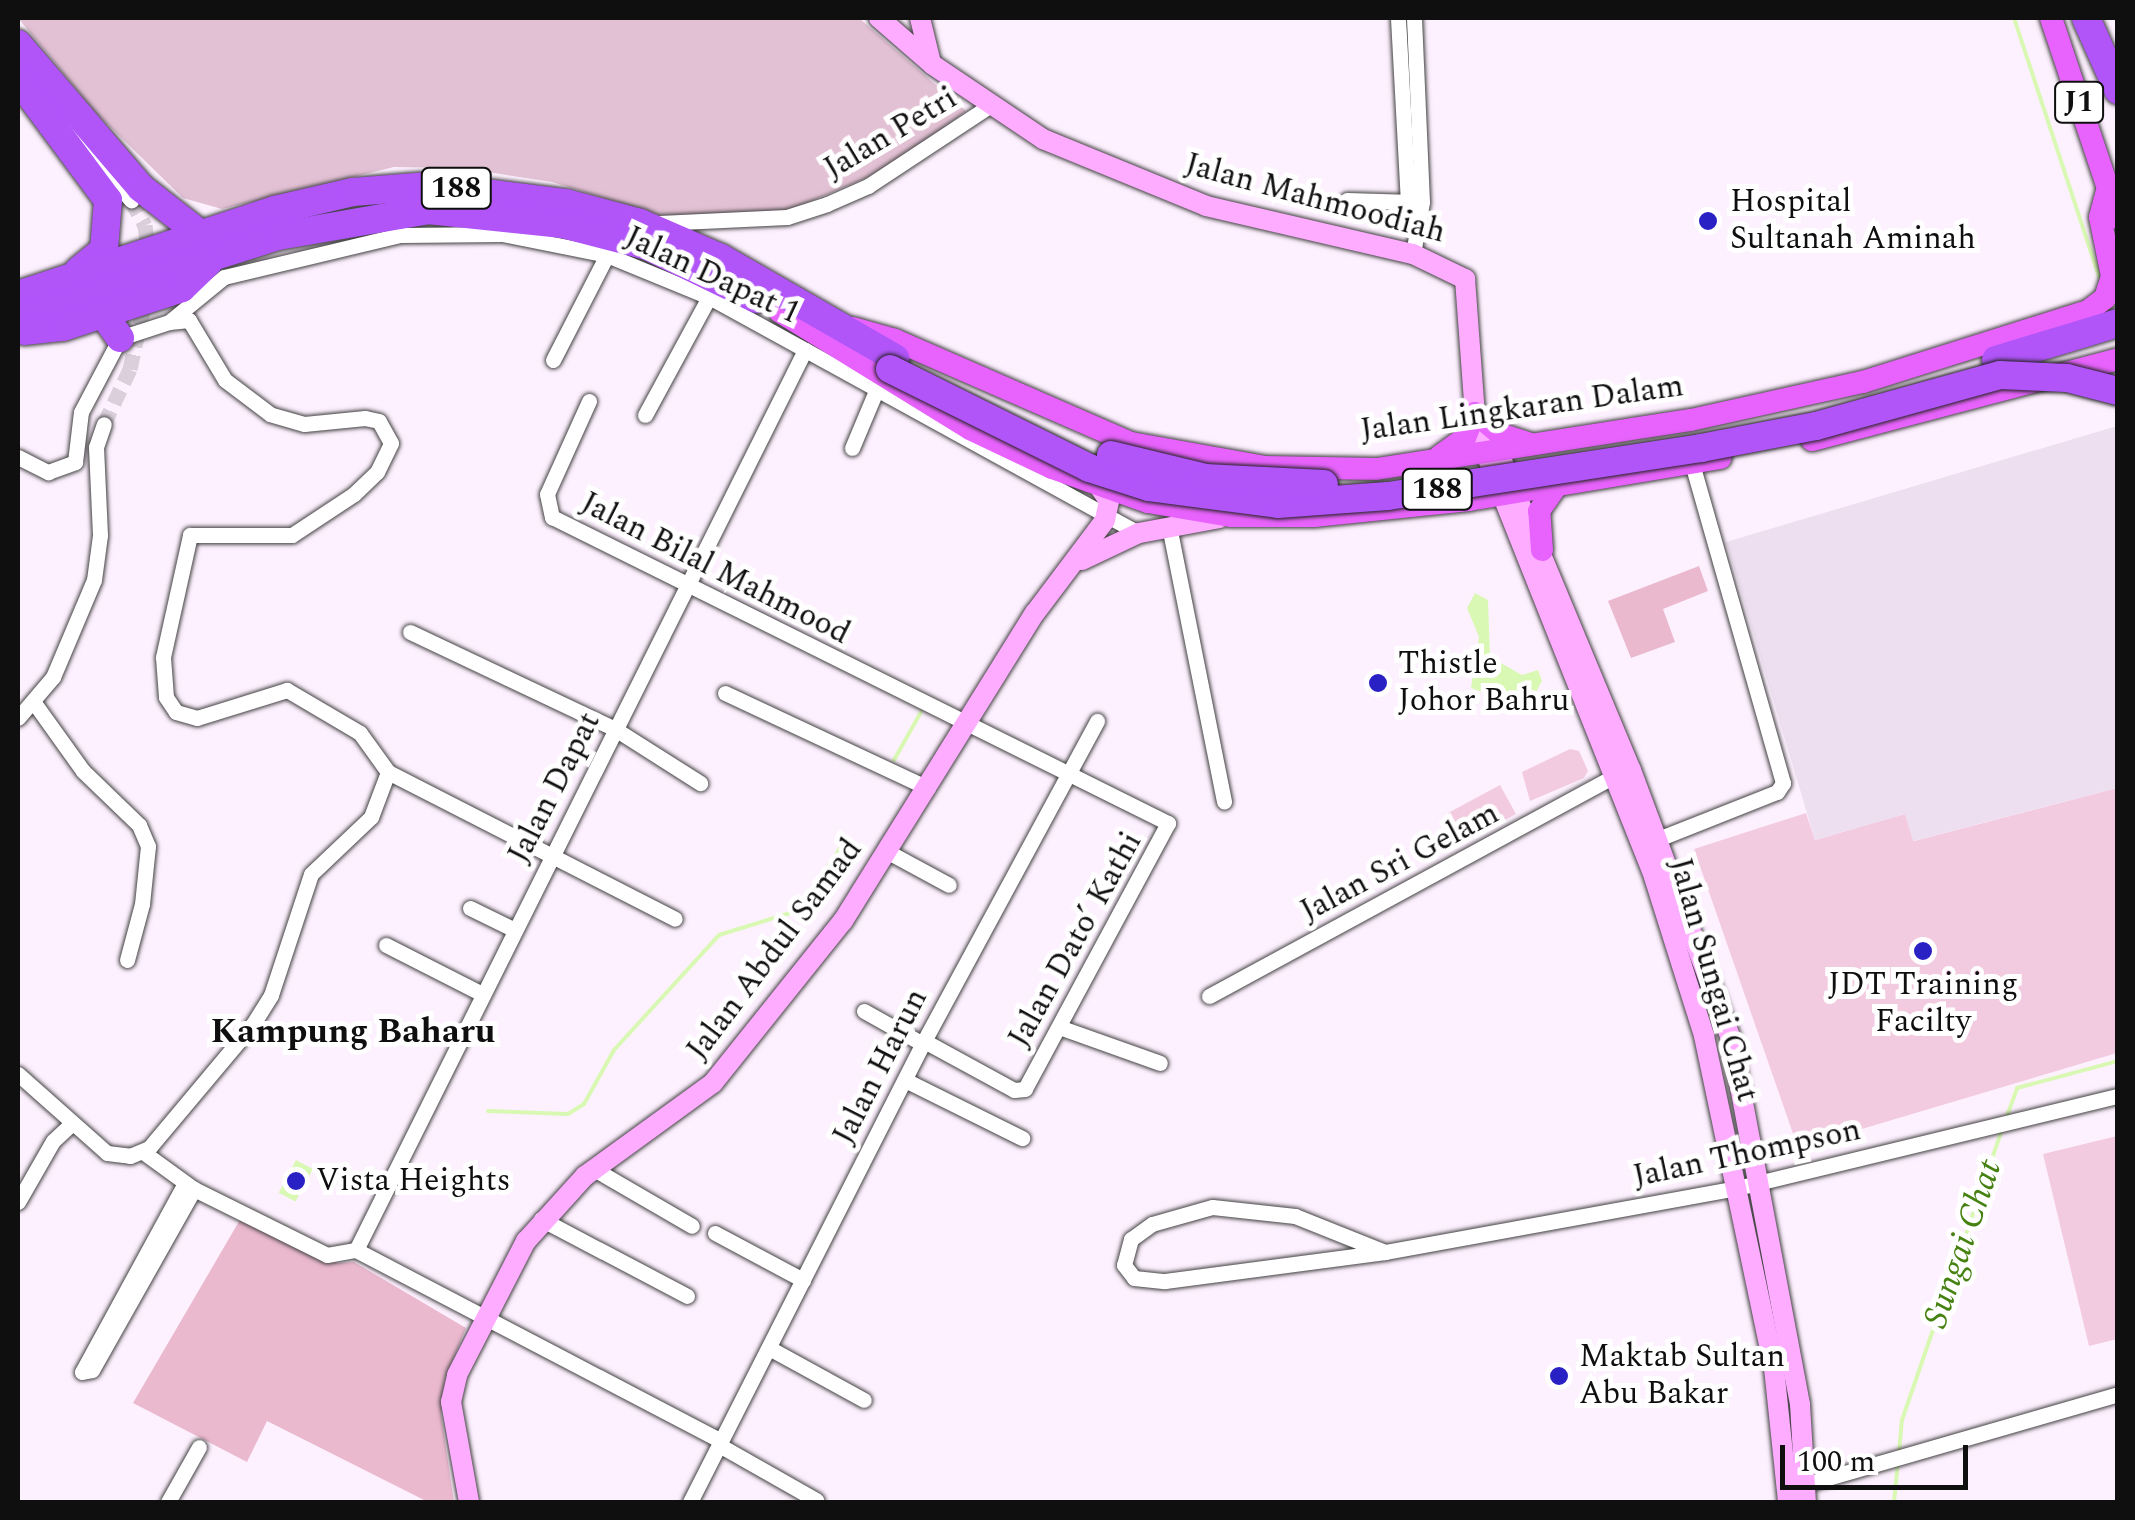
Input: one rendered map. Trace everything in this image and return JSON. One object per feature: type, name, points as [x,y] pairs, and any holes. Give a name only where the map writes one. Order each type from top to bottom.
[{"type":"highway","points":[[2085,18],[2118,90]]},
{"type":"highway","points":[[18,44],[140,188],[208,244],[182,288],[112,326],[18,330]]},
{"type":"highway","points":[[18,80],[108,200],[104,250],[57,286]]},
{"type":"highway","name":"Jalan Lingkaran Dalam","points":[[18,318],[353,192],[410,186],[548,200],[640,223],[721,258],[842,327],[887,373]]},
{"type":"highway","name":"Jalan Lingkaran Dalam","points":[[18,294],[208,244],[359,217],[428,210],[497,215],[647,246],[780,312],[887,373],[1138,465],[1272,484],[1388,479],[1656,439],[1998,368]]},
{"type":"highway","points":[[1998,368],[2109,306]]},
{"type":"highway","points":[[1998,368],[2118,340]]},
{"type":"highway","points":[[1998,368],[2067,378],[2118,391]]},
{"type":"main road","points":[[920,18],[932,64]]},
{"type":"main road","name":"J1","points":[[2051,18],[2118,218]]},
{"type":"main road","name":"J1","points":[[2085,18],[2118,110]]},
{"type":"main road","name":"Jalan Mahmoodiah","points":[[893,25],[932,64],[1044,139],[1206,206],[1413,254],[1457,270],[1468,285],[1474,413]]},
{"type":"main road","points":[[2108,187],[2100,217],[2112,261],[2109,306]]},
{"type":"main road","name":"Jalan Lingkaran Dalam","points":[[842,327],[886,336],[1096,431],[1168,452],[1295,470],[1433,460],[1692,420],[1872,380],[2109,306]]},
{"type":"main road","name":"Jalan Lingkaran Dalam","points":[[780,312],[970,429],[1099,486],[1232,516],[1314,516],[1510,494],[1692,464],[1865,428],[2117,359]]},
{"type":"main road","points":[[1865,428],[1885,402],[1872,380]]},
{"type":"main road","points":[[1474,413],[1500,434],[1535,444]]},
{"type":"main road","points":[[1474,413],[1510,494]]},
{"type":"main road","points":[[1433,460],[1465,438],[1474,413]]},
{"type":"main road","points":[[1099,486],[1109,501],[1105,520]]},
{"type":"main road","points":[[1542,550],[1540,511],[1555,488]]},
{"type":"main road","name":"Jalan Sungai Chat","points":[[1510,494],[1542,550],[1658,840],[1731,1039],[1762,1182],[1807,1493]]},
{"type":"main road","name":"Jalan Sungai Chat","points":[[1510,494],[1671,926],[1738,1188],[1782,1420],[1788,1502]]},
{"type":"main road","name":"Jalan Abdul Samad","points":[[1074,564],[1139,532],[1232,516]]},
{"type":"main road","name":"Jalan Abdul Samad","points":[[468,1502],[451,1402],[481,1317],[541,1219],[594,1169],[713,1082],[843,920],[1035,613],[1105,520]]},
{"type":"street","points":[[893,25],[912,18]]},
{"type":"street","points":[[1398,18],[1419,230],[1413,254]]},
{"type":"street","points":[[1414,18],[1415,202]]},
{"type":"street","points":[[18,62],[131,200]]},
{"type":"street","name":"Jalan Petri","points":[[640,223],[787,217],[868,186],[991,106]]},
{"type":"street","points":[[1347,200],[1415,202]]},
{"type":"street","name":"Jalan Dapat 1","points":[[112,326],[169,322],[224,277],[272,261],[400,236],[502,234],[607,255],[709,297],[805,350],[887,373],[1105,520],[1139,532]]},
{"type":"street","points":[[552,360],[607,255]]},
{"type":"street","points":[[204,293],[204,342]]},
{"type":"street","points":[[645,414],[709,297]]},
{"type":"street","points":[[169,322],[189,320],[225,380],[270,414],[304,424],[365,418],[379,421],[391,443],[376,472],[354,494],[292,535],[190,535],[163,657],[166,698],[176,712],[197,718],[287,690],[360,733],[388,772],[675,919]]},
{"type":"street","points":[[18,457],[48,472],[74,462],[80,412],[112,326]]},
{"type":"street","name":"Jalan Dapat","points":[[356,1250],[805,350]]},
{"type":"street","points":[[852,448],[887,373]]},
{"type":"street","name":"Jalan Bilal Mahmood","points":[[589,401],[547,494],[552,516],[686,587],[1168,822]]},
{"type":"street","points":[[18,718],[35,704],[94,580],[100,535],[96,447],[104,424]]},
{"type":"street","points":[[1658,840],[1777,792],[1784,782],[1692,464]]},
{"type":"street","points":[[1169,526],[1224,802]]},
{"type":"street","points":[[410,632],[615,729],[700,783]]},
{"type":"street","points":[[725,693],[927,790]]},
{"type":"street","points":[[35,704],[83,771],[138,825],[148,846],[142,904],[127,960]]},
{"type":"street","name":"Jalan Harun","points":[[690,1502],[923,1042],[1097,720]]},
{"type":"street","points":[[143,1152],[254,1024],[270,995],[312,874],[371,817],[388,772]]},
{"type":"street","name":"Jalan Sri Gelam","points":[[1208,996],[1615,776]]},
{"type":"street","name":"Jalan Dato’ Kathi","points":[[923,1042],[1020,1091],[1168,822]]},
{"type":"street","points":[[888,852],[950,885]]},
{"type":"street","points":[[470,908],[515,930]]},
{"type":"street","points":[[386,944],[482,994]]},
{"type":"street","points":[[864,1011],[923,1042]]},
{"type":"street","points":[[1059,1026],[1160,1063]]},
{"type":"street","points":[[18,1074],[70,1125],[107,1153],[143,1152],[190,1186],[327,1256],[356,1250],[720,1443],[816,1500]]},
{"type":"street","points":[[905,1080],[1022,1138]]},
{"type":"street","name":"Jalan Thompson","points":[[1385,1252],[1295,1216],[1212,1208],[1152,1224],[1131,1240],[1124,1265],[1134,1278],[1176,1280],[1385,1252],[1738,1188],[2118,1096]]},
{"type":"street","points":[[18,1202],[53,1141],[70,1125]]},
{"type":"street","points":[[594,1169],[692,1226]]},
{"type":"street","points":[[190,1186],[92,1370],[82,1372],[190,1186]]},
{"type":"street","points":[[541,1219],[686,1296]]},
{"type":"street","points":[[715,1233],[803,1280]]},
{"type":"street","points":[[768,1348],[864,1400]]},
{"type":"street","name":"Jalan Sungai Chat","points":[[1807,1493],[1892,1460],[2118,1394]]},
{"type":"street","points":[[168,1502],[199,1447]]},
{"type":"shaded area","points":[[18,18],[859,18],[966,111],[892,167],[790,210],[666,217],[552,182],[462,168],[394,167],[222,209],[183,198],[97,114]]},
{"type":"shaded area","points":[[2117,426],[2117,788],[1913,841],[1905,814],[1815,840],[1726,542]]},
{"type":"shaded area","points":[[1699,566],[1708,591],[1663,609],[1675,642],[1631,658],[1608,601]]},
{"type":"shaded area","points":[[1475,593],[1488,600],[1490,657],[1522,675],[1538,670],[1542,681],[1536,692],[1518,690],[1506,701],[1471,688],[1479,637],[1467,608]]},
{"type":"shaded area","points":[[1570,749],[1579,751],[1588,771],[1584,778],[1530,801],[1522,772]]},
{"type":"shaded area","points":[[1500,785],[1516,814],[1462,843],[1456,840],[1448,813]]},
{"type":"shaded area","name":"JDT Training Facilty","points":[[2117,788],[2117,1053],[1798,1148],[1694,849],[1806,813],[1815,840],[1905,814],[1914,841]]},
{"type":"shaded area","points":[[2117,1136],[2117,1339],[2089,1346],[2043,1154]]},
{"type":"shaded area","name":"Vista Heights","points":[[296,1160],[313,1169],[295,1202],[279,1193]]},
{"type":"shaded area","points":[[241,1218],[338,1263],[354,1262],[466,1328],[445,1379],[441,1415],[454,1502],[428,1502],[267,1421],[247,1462],[133,1403]]},
{"type":"waterway","points":[[2014,18],[2101,282]]},
{"type":"waterway","points":[[894,760],[921,712]]},
{"type":"waterway","points":[[488,1111],[568,1114],[584,1104],[614,1050],[719,935],[800,910],[847,838]]},
{"type":"waterway","name":"Sungai Chat","points":[[2007,1116],[2017,1088],[2118,1061]]},
{"type":"waterway","name":"Sungai Chat","points":[[1899,1453],[1902,1420],[2002,1129]]},
{"type":"waterway","name":"Sungai Chat","points":[[1894,1502],[1898,1462]]},
{"type":"tunnel","points":[[131,200],[145,225],[149,257]]},
{"type":"tunnel","points":[[104,424],[130,369],[145,300]]},
{"type":"place","name":"Hospital Sultanah Aminah","points":[[1708,221]]},
{"type":"place","name":"Thistle Johor Bahru","points":[[1378,683]]},
{"type":"place","name":"JDT Training Facilty","points":[[1923,951]]},
{"type":"place","name":"Vista Heights","points":[[296,1181]]},
{"type":"place","name":"Maktab Sultan Abu Bakar","points":[[1559,1376]]},
{"type":"district","name":"Kampung Baharu","points":[[353,1032]]}]
